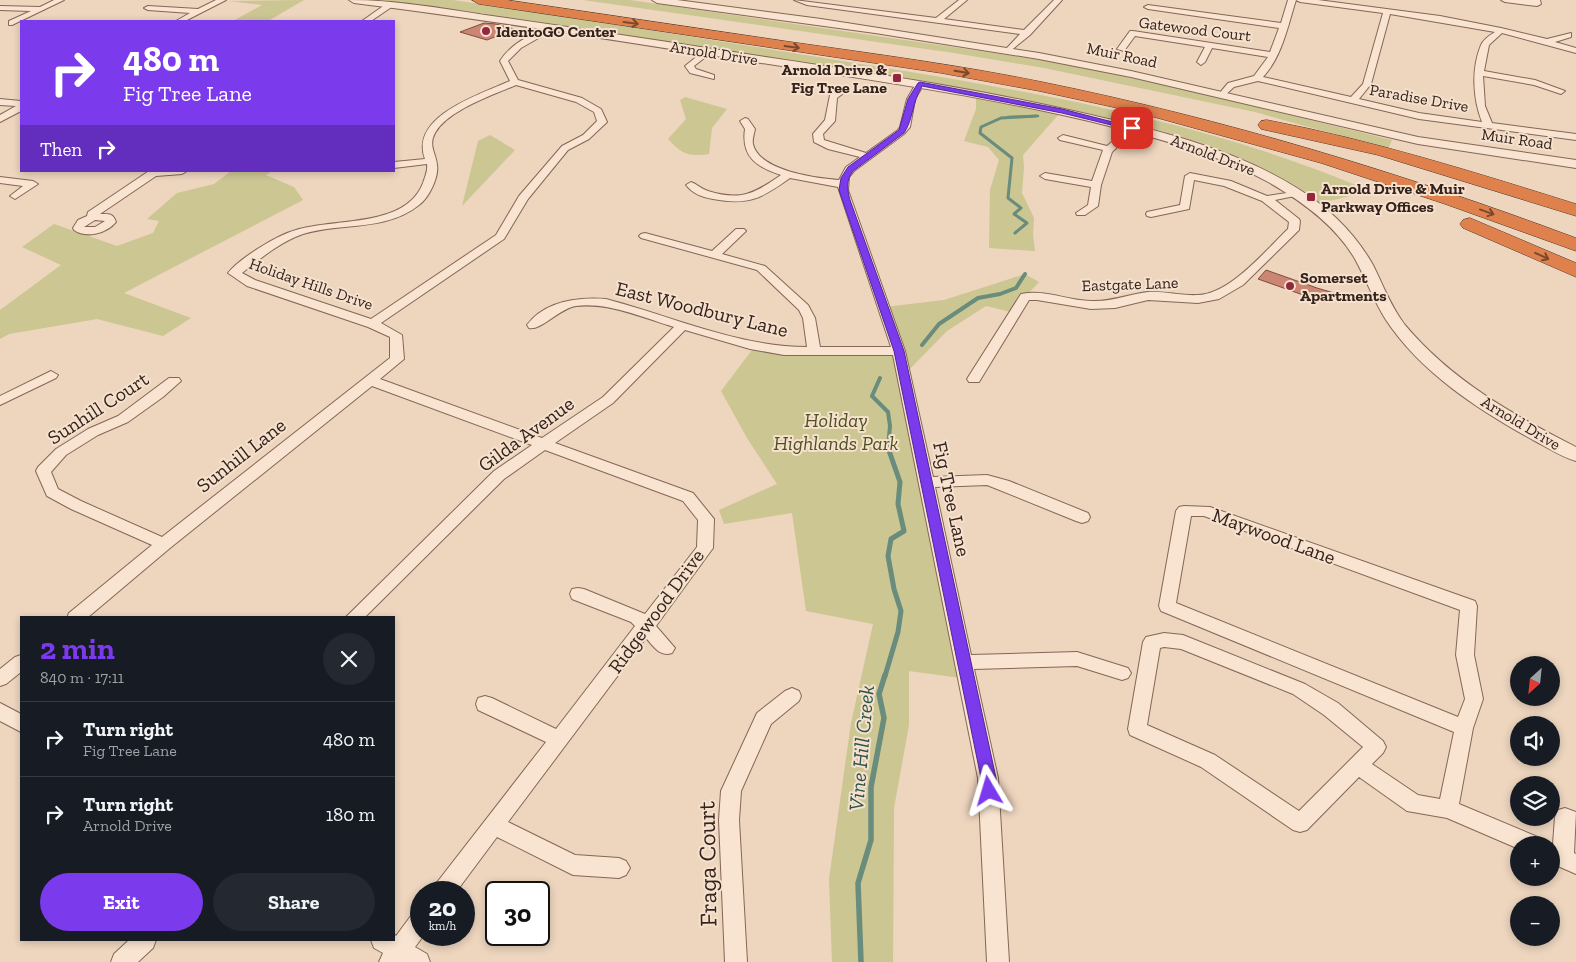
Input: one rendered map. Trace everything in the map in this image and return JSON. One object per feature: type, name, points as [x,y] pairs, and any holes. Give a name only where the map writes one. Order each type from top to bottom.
[{"type":"highway","points":[[479,0],[984,76],[1084,95],[1170,108],[1397,194],[1480,228],[1576,271]]},
{"type":"highway","points":[[553,0],[988,64],[1170,108],[1379,175],[1576,245]]},
{"type":"highway","points":[[1576,210],[1452,171],[1342,140],[1258,122],[1411,168],[1576,225]]},
{"type":"street","points":[[12,22],[60,0]]},
{"type":"street","points":[[182,20],[222,0]]},
{"type":"street","name":"Arnold Drive","points":[[354,0],[392,4],[920,84],[1035,105],[1132,128],[1196,146],[1255,170],[1296,193],[1332,222],[1358,252],[1390,315],[1432,362],[1474,396],[1500,413],[1576,455]]},
{"type":"street","name":"Muir Road","points":[[657,0],[1009,50],[1223,94],[1394,136],[1576,164]]},
{"type":"street","points":[[798,0],[807,3],[1027,33]]},
{"type":"street","points":[[854,9],[866,0]]},
{"type":"street","points":[[939,20],[963,0]]},
{"type":"street","points":[[1009,50],[1058,0]]},
{"type":"street","points":[[1223,94],[1232,85],[1246,83],[1258,78],[1265,71],[1284,26],[1292,0]]},
{"type":"street","points":[[1300,0],[1387,11],[1501,30],[1576,51]]},
{"type":"street","points":[[1505,0],[1538,4],[1536,0]]},
{"type":"street","points":[[368,20],[392,4]]},
{"type":"street","points":[[1148,7],[1284,26]]},
{"type":"street","points":[[0,8],[44,8]]},
{"type":"street","points":[[148,8],[198,12]]},
{"type":"street","points":[[1353,101],[1367,84],[1387,11]]},
{"type":"street","points":[[515,82],[504,61],[506,55],[552,28]]},
{"type":"street","points":[[1488,125],[1480,106],[1479,73],[1485,44],[1501,30]]},
{"type":"street","name":"Gatewood Court","points":[[1121,49],[1133,33],[1272,54]]},
{"type":"street","points":[[1547,42],[1568,35]]},
{"type":"street","points":[[1201,62],[1210,44]]},
{"type":"street","points":[[708,52],[689,66],[694,71],[711,76]]},
{"type":"street","points":[[1479,73],[1535,83],[1561,91]]},
{"type":"street","name":"Paradise Drive","points":[[1258,78],[1418,116],[1576,137]]},
{"type":"street","name":"Holiday Hills Drive","points":[[515,82],[579,100],[598,112],[602,122],[586,136],[564,148],[523,198],[500,237],[372,324],[251,283],[234,273],[260,253],[297,233],[320,227],[374,222],[390,218],[417,202],[424,192],[434,167],[426,148],[427,139],[440,122],[455,111],[515,82]]},
{"type":"street","points":[[745,121],[750,129],[746,138],[747,145],[753,156],[763,164],[787,174],[817,182],[843,184],[844,178],[850,169],[902,132],[911,99],[920,84]]},
{"type":"street","points":[[841,92],[833,97],[830,121],[818,134],[819,142],[867,156]]},
{"type":"street","points":[[0,102],[20,106]]},
{"type":"street","points":[[0,119],[20,107]]},
{"type":"street","points":[[1082,213],[1093,206],[1096,185],[1109,149],[1132,128]]},
{"type":"street","points":[[1063,138],[1109,149]]},
{"type":"street","points":[[395,164],[432,161]]},
{"type":"street","points":[[93,217],[92,214],[155,172]]},
{"type":"street","points":[[691,185],[698,192],[730,200],[747,200],[760,195],[787,174]]},
{"type":"street","points":[[1045,176],[1096,185]]},
{"type":"street","name":"Eastgate Lane","points":[[974,379],[1025,297],[1037,296],[1091,305],[1115,304],[1148,296],[1198,299],[1215,296],[1239,282],[1293,230],[1295,221],[1266,199],[1227,183],[1190,176],[1185,207],[1151,214]]},
{"type":"street","points":[[0,180],[33,184],[15,196]]},
{"type":"street","name":"Fig Tree Lane","points":[[843,184],[846,200],[899,351],[988,778],[998,962]]},
{"type":"street","points":[[1266,199],[1296,193]]},
{"type":"street","points":[[714,255],[740,231]]},
{"type":"street","points":[[645,236],[761,268],[804,308],[809,318],[814,351]]},
{"type":"street","name":"East Woodbury Lane","points":[[533,325],[548,312],[564,304],[583,300],[606,303],[755,346],[784,351],[899,351]]},
{"type":"street","name":"Sunhill Lane","points":[[77,616],[164,544],[397,360],[396,336],[372,324]]},
{"type":"street","name":"Gilda Avenue","points":[[355,616],[499,475],[608,400],[682,326]]},
{"type":"street","points":[[0,401],[51,375]]},
{"type":"street","name":"Sunhill Court","points":[[164,544],[76,505],[52,492],[43,470],[61,452],[93,432],[123,419],[174,381]]},
{"type":"street","name":"Ridgewood Drive","points":[[371,381],[688,497],[706,520],[705,548],[452,881]]},
{"type":"street","points":[[926,482],[987,480],[1004,485],[1082,517]]},
{"type":"street","name":"Maywood Lane","points":[[1448,809],[1464,728],[1474,699],[1465,655],[1469,606],[1205,511],[1184,511],[1167,606],[1464,728]]},
{"type":"street","points":[[578,594],[636,617],[666,648]]},
{"type":"street","points":[[1164,640],[1183,642],[1299,690],[1332,709],[1376,746],[1358,765],[1300,822],[1208,761],[1137,729],[1152,642],[1164,640]]},
{"type":"street","points":[[964,662],[1077,659],[1122,673]]},
{"type":"street","points":[[0,680],[20,663]]},
{"type":"street","name":"Fraga Court","points":[[736,962],[729,820],[731,791],[764,720],[792,696]]},
{"type":"street","points":[[485,704],[560,740]]},
{"type":"street","points":[[0,711],[20,723]]},
{"type":"street","points":[[1358,765],[1414,804],[1448,809],[1512,836]]},
{"type":"street","points":[[1563,858],[1566,818],[1576,822]]},
{"type":"street","points":[[495,826],[574,864],[620,868]]},
{"type":"street","points":[[410,932],[390,951],[419,962]]},
{"type":"street","points":[[122,962],[144,941]]},
{"type":"green space","points":[[304,0],[270,20],[235,20],[262,5],[229,1]]},
{"type":"green space","points":[[381,0],[453,0],[820,57],[1063,99],[1188,129],[1249,147],[1310,167],[1370,191],[1321,203],[1269,171],[1213,147],[1126,122],[980,91],[633,36]]},
{"type":"green space","points":[[583,0],[630,0],[1056,62],[1200,93],[1392,140],[1388,149],[1255,112],[1044,68],[954,53]]},
{"type":"green space","points":[[685,97],[727,109],[712,128],[709,154],[690,155],[677,148],[668,139],[686,119],[680,100]]},
{"type":"green space","points":[[976,98],[1058,115],[1023,155],[1022,193],[1034,218],[1035,251],[989,248],[990,190],[999,160],[988,147],[964,141],[976,109]]},
{"type":"green space","points":[[490,135],[515,150],[462,206],[478,141]]},
{"type":"green space","points":[[230,172],[270,172],[266,175],[294,187],[303,200],[124,293],[191,318],[163,336],[97,319],[9,334],[0,339],[0,310],[61,265],[22,247],[54,224],[117,246],[153,233],[159,221],[147,219],[177,193],[214,184]]},
{"type":"green space","name":"Holiday Highlands Park","points":[[1025,274],[1039,282],[1025,297],[1015,313],[986,306],[947,331],[904,375],[968,679],[909,671],[909,725],[894,808],[893,962],[832,962],[829,879],[851,723],[873,624],[806,611],[792,513],[724,524],[719,510],[777,484],[747,438],[721,391],[755,346],[898,351],[885,307],[944,300]]},
{"type":"building","name":"IdentoGO Center","points":[[484,23],[514,29],[487,40],[460,32]]},
{"type":"building","name":"Somerset Apartments","points":[[1266,270],[1334,293],[1326,302],[1323,302],[1258,279]]},
{"type":"waterway","name":"Vine Hill Creek","points":[[1008,117],[1033,116]]},
{"type":"waterway","name":"Vine Hill Creek","points":[[1015,233],[1027,223],[1014,214],[1021,208],[1008,198],[1012,158],[980,133],[981,127],[1001,118],[1033,116]]},
{"type":"waterway","name":"Vine Hill Creek","points":[[1033,116],[1038,116]]},
{"type":"waterway","name":"Vine Hill Creek","points":[[922,345],[939,324],[978,298],[1000,294],[1016,288],[1025,274]]},
{"type":"waterway","name":"Vine Hill Creek","points":[[880,378],[872,396],[888,412],[890,426],[888,447]]},
{"type":"waterway","name":"Vine Hill Creek","points":[[885,676],[898,632],[901,611],[894,589],[888,556],[891,539],[904,531],[898,504],[900,482],[887,445]]},
{"type":"waterway","name":"Vine Hill Creek","points":[[861,962],[858,883],[871,840],[871,787],[884,718],[879,694],[885,675]]},
{"type":"place","name":"IdentoGO Center","points":[[486,31]]},
{"type":"place","name":"Arnold Drive & Fig Tree Lane","points":[[897,78]]},
{"type":"place","name":"Arnold Drive & Muir Parkway Offices","points":[[1311,197]]},
{"type":"place","name":"Somerset Apartments","points":[[1290,286]]},
{"type":"route","points":[[989,791],[988,778],[899,351],[874,275],[846,200],[843,190],[844,178],[850,169],[902,132],[911,99],[920,84],[1062,111],[1132,128]]}]
